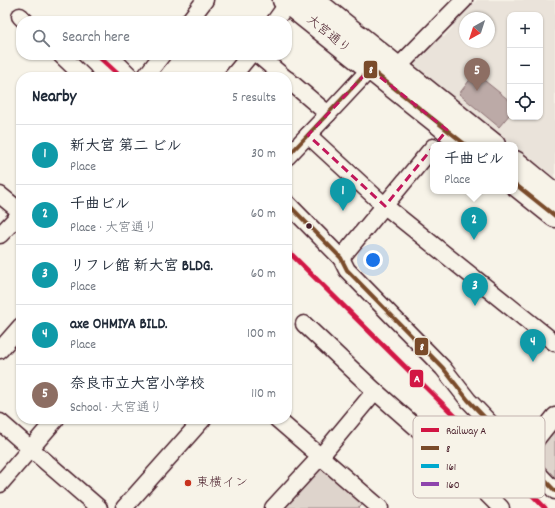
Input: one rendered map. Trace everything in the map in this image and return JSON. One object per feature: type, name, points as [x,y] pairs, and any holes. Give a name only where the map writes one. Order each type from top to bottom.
[{"type":"highway","name":"大宮通り","points":[[313,0],[490,142]]},
{"type":"highway","name":"大宮通り","points":[[286,2],[370,69],[441,138],[455,142]]},
{"type":"highway","points":[[518,164],[555,195]]},
{"type":"highway","points":[[518,186],[555,216]]},
{"type":"street","points":[[193,16],[205,0]]},
{"type":"street","points":[[292,152],[370,69],[397,67],[464,0]]},
{"type":"street","points":[[278,16],[286,2]]},
{"type":"street","points":[[66,60],[79,72]]},
{"type":"street","points":[[114,60],[126,72]]},
{"type":"street","points":[[149,72],[158,60]]},
{"type":"street","points":[[236,72],[246,60]]},
{"type":"street","points":[[264,60],[278,72]]},
{"type":"street","points":[[292,84],[328,114]]},
{"type":"street","points":[[308,135],[385,206],[555,343]]},
{"type":"street","points":[[341,258],[430,152]]},
{"type":"street","points":[[0,195],[16,209]]},
{"type":"street","points":[[292,208],[341,258],[347,270],[443,368],[468,400],[484,416]]},
{"type":"street","points":[[0,236],[16,218]]},
{"type":"street","points":[[304,324],[413,424]]},
{"type":"street","points":[[0,350],[16,332]]},
{"type":"street","points":[[273,508],[321,456],[375,391]]},
{"type":"street","points":[[545,428],[555,416]]},
{"type":"street","points":[[0,422],[99,508]]},
{"type":"street","points":[[0,484],[52,424]]},
{"type":"street","points":[[124,508],[199,424]]},
{"type":"street","points":[[283,424],[321,456],[373,506]]},
{"type":"street","points":[[545,480],[555,491]]},
{"type":"street","points":[[491,498],[501,508]]},
{"type":"highlighted area","points":[[370,69],[447,130],[385,206],[308,135]]},
{"type":"shaded area","points":[[477,0],[555,0],[555,178],[518,148],[518,142],[509,142],[412,65],[440,36],[444,37],[453,27],[453,23],[459,17],[459,48],[495,48],[495,12],[464,12]]},
{"type":"shaded area","points":[[475,73],[507,99],[507,118],[499,127],[459,94]]},
{"type":"shaded area","points":[[555,421],[555,482],[545,472],[545,436]]},
{"type":"shaded area","points":[[323,464],[365,502],[359,508],[278,508]]},
{"type":"rail line","name":"A","points":[[102,60],[116,72]]},
{"type":"rail line","name":"A","points":[[292,255],[455,416]]},
{"type":"rail line","name":"A","points":[[535,498],[545,508]]},
{"type":"transit line","name":"8","points":[[292,152],[370,69],[462,142]]},
{"type":"transit line","name":"8","points":[[518,186],[555,216]]},
{"type":"transit line","name":"8","points":[[292,208],[341,258],[347,270],[443,368],[468,400],[483,416]]},
{"type":"transit line","name":"8","points":[[545,481],[555,491]]},
{"type":"place","name":"奈良市立大宮小学校","points":[[477,91]]},
{"type":"place","name":"新大宮 第二 ビル","points":[[343,211]]},
{"type":"place","name":"千曲ビル","points":[[474,240]]},
{"type":"place","name":"リフレ館 新大宮 BLDG.","points":[[475,306]]},
{"type":"place","name":"axe OHMIYA BILD.","points":[[533,362]]},
{"type":"place","name":"東横イン","points":[[188,483]]}]
